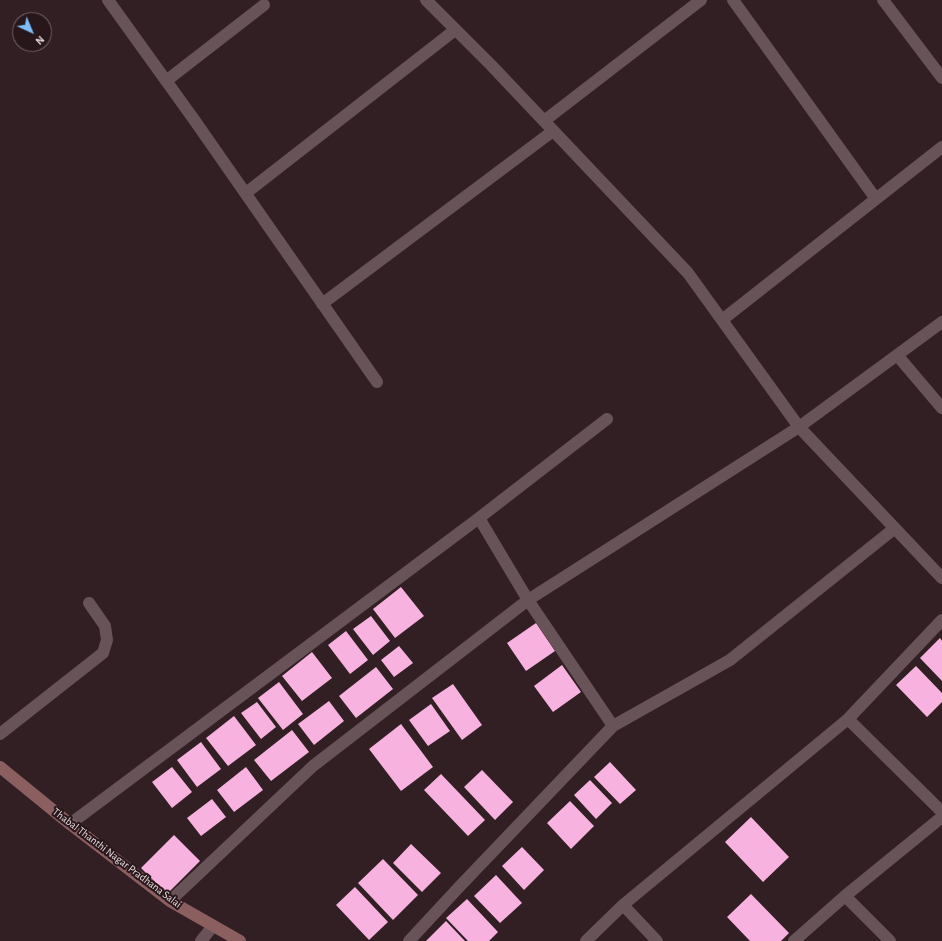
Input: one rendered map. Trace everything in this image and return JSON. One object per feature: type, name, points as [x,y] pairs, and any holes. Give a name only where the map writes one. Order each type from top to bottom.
[{"type":"main road","name":"Thabal Thanthi Nagar Pradhana Salai","points":[[0,767],[70,824],[170,901],[240,941]]},
{"type":"street","points":[[108,0],[246,193],[377,382]]},
{"type":"street","points":[[426,0],[491,65],[688,273],[799,428],[942,578]]},
{"type":"street","points":[[544,121],[701,0]]},
{"type":"street","points":[[733,0],[876,199]]},
{"type":"street","points":[[883,0],[942,78]]},
{"type":"street","points":[[166,80],[264,5]]},
{"type":"street","points":[[246,193],[455,30]]},
{"type":"street","points":[[322,304],[553,131]]},
{"type":"street","points":[[722,320],[942,147]]},
{"type":"street","points":[[170,901],[313,766],[528,600],[799,428],[942,322]]},
{"type":"street","points":[[897,355],[942,408]]},
{"type":"street","points":[[70,824],[479,518],[607,419]]},
{"type":"street","points":[[479,518],[528,600],[613,726]]},
{"type":"street","points":[[409,941],[613,726],[730,660],[895,528]]},
{"type":"street","points":[[0,734],[103,653],[107,640],[105,626],[88,604]]},
{"type":"street","points":[[586,941],[623,905],[848,719],[942,620]]},
{"type":"street","points":[[848,719],[942,812]]},
{"type":"street","points":[[794,941],[845,896],[942,817]]},
{"type":"street","points":[[845,896],[890,941]]},
{"type":"street","points":[[623,905],[657,941]]},
{"type":"street","points":[[201,941],[213,926]]},
{"type":"building","points":[[401,587],[424,616],[395,638],[373,609]]},
{"type":"building","points":[[371,616],[390,641],[373,655],[353,629]]},
{"type":"building","points":[[536,623],[555,651],[526,671],[507,643]]},
{"type":"building","points":[[346,631],[368,660],[350,674],[328,645]]},
{"type":"building","points":[[940,638],[942,641],[942,681],[920,658]]},
{"type":"building","points":[[399,646],[413,663],[394,677],[381,660]]},
{"type":"building","points":[[312,652],[332,678],[302,701],[282,676]]},
{"type":"building","points":[[562,665],[581,692],[553,712],[534,686]]},
{"type":"building","points":[[916,666],[942,693],[942,702],[927,717],[896,685]]},
{"type":"building","points":[[376,667],[393,689],[356,718],[339,696]]},
{"type":"building","points":[[279,682],[303,714],[283,730],[258,698]]},
{"type":"building","points":[[453,684],[482,725],[462,740],[432,698]]},
{"type":"building","points":[[329,701],[344,721],[314,745],[298,724]]},
{"type":"building","points":[[257,702],[276,727],[261,739],[241,713]]},
{"type":"building","points":[[431,704],[450,731],[428,746],[409,720]]},
{"type":"building","points":[[234,716],[256,745],[228,766],[206,738]]},
{"type":"building","points":[[401,724],[433,767],[401,791],[369,749]]},
{"type":"building","points":[[292,730],[309,752],[271,781],[254,760]]},
{"type":"building","points":[[201,742],[221,769],[197,787],[177,760]]},
{"type":"building","points":[[610,762],[636,790],[620,804],[594,777]]},
{"type":"building","points":[[172,767],[192,792],[172,808],[152,782]]},
{"type":"building","points":[[246,767],[263,790],[234,812],[217,790]]},
{"type":"building","points":[[482,770],[513,802],[495,820],[464,787]]},
{"type":"building","points":[[441,774],[485,820],[468,836],[424,790]]},
{"type":"building","points":[[590,780],[612,803],[596,819],[574,795]]},
{"type":"building","points":[[212,799],[226,817],[201,836],[187,818]]},
{"type":"building","points":[[570,801],[594,826],[571,849],[547,823]]},
{"type":"building","points":[[751,817],[789,857],[763,882],[725,842]]},
{"type":"building","points":[[174,835],[200,861],[167,894],[141,868]]},
{"type":"building","points":[[411,844],[441,873],[422,892],[393,863]]},
{"type":"building","points":[[522,847],[544,870],[524,890],[502,866]]},
{"type":"building","points":[[383,859],[418,895],[393,920],[358,883]]},
{"type":"building","points":[[496,875],[522,903],[500,923],[474,896]]},
{"type":"building","points":[[355,887],[388,922],[369,940],[336,905]]},
{"type":"building","points":[[751,894],[789,933],[781,941],[750,941],[727,917]]},
{"type":"building","points":[[467,899],[498,932],[489,941],[468,941],[446,918]]},
{"type":"building","points":[[446,921],[465,941],[426,941]]}]
